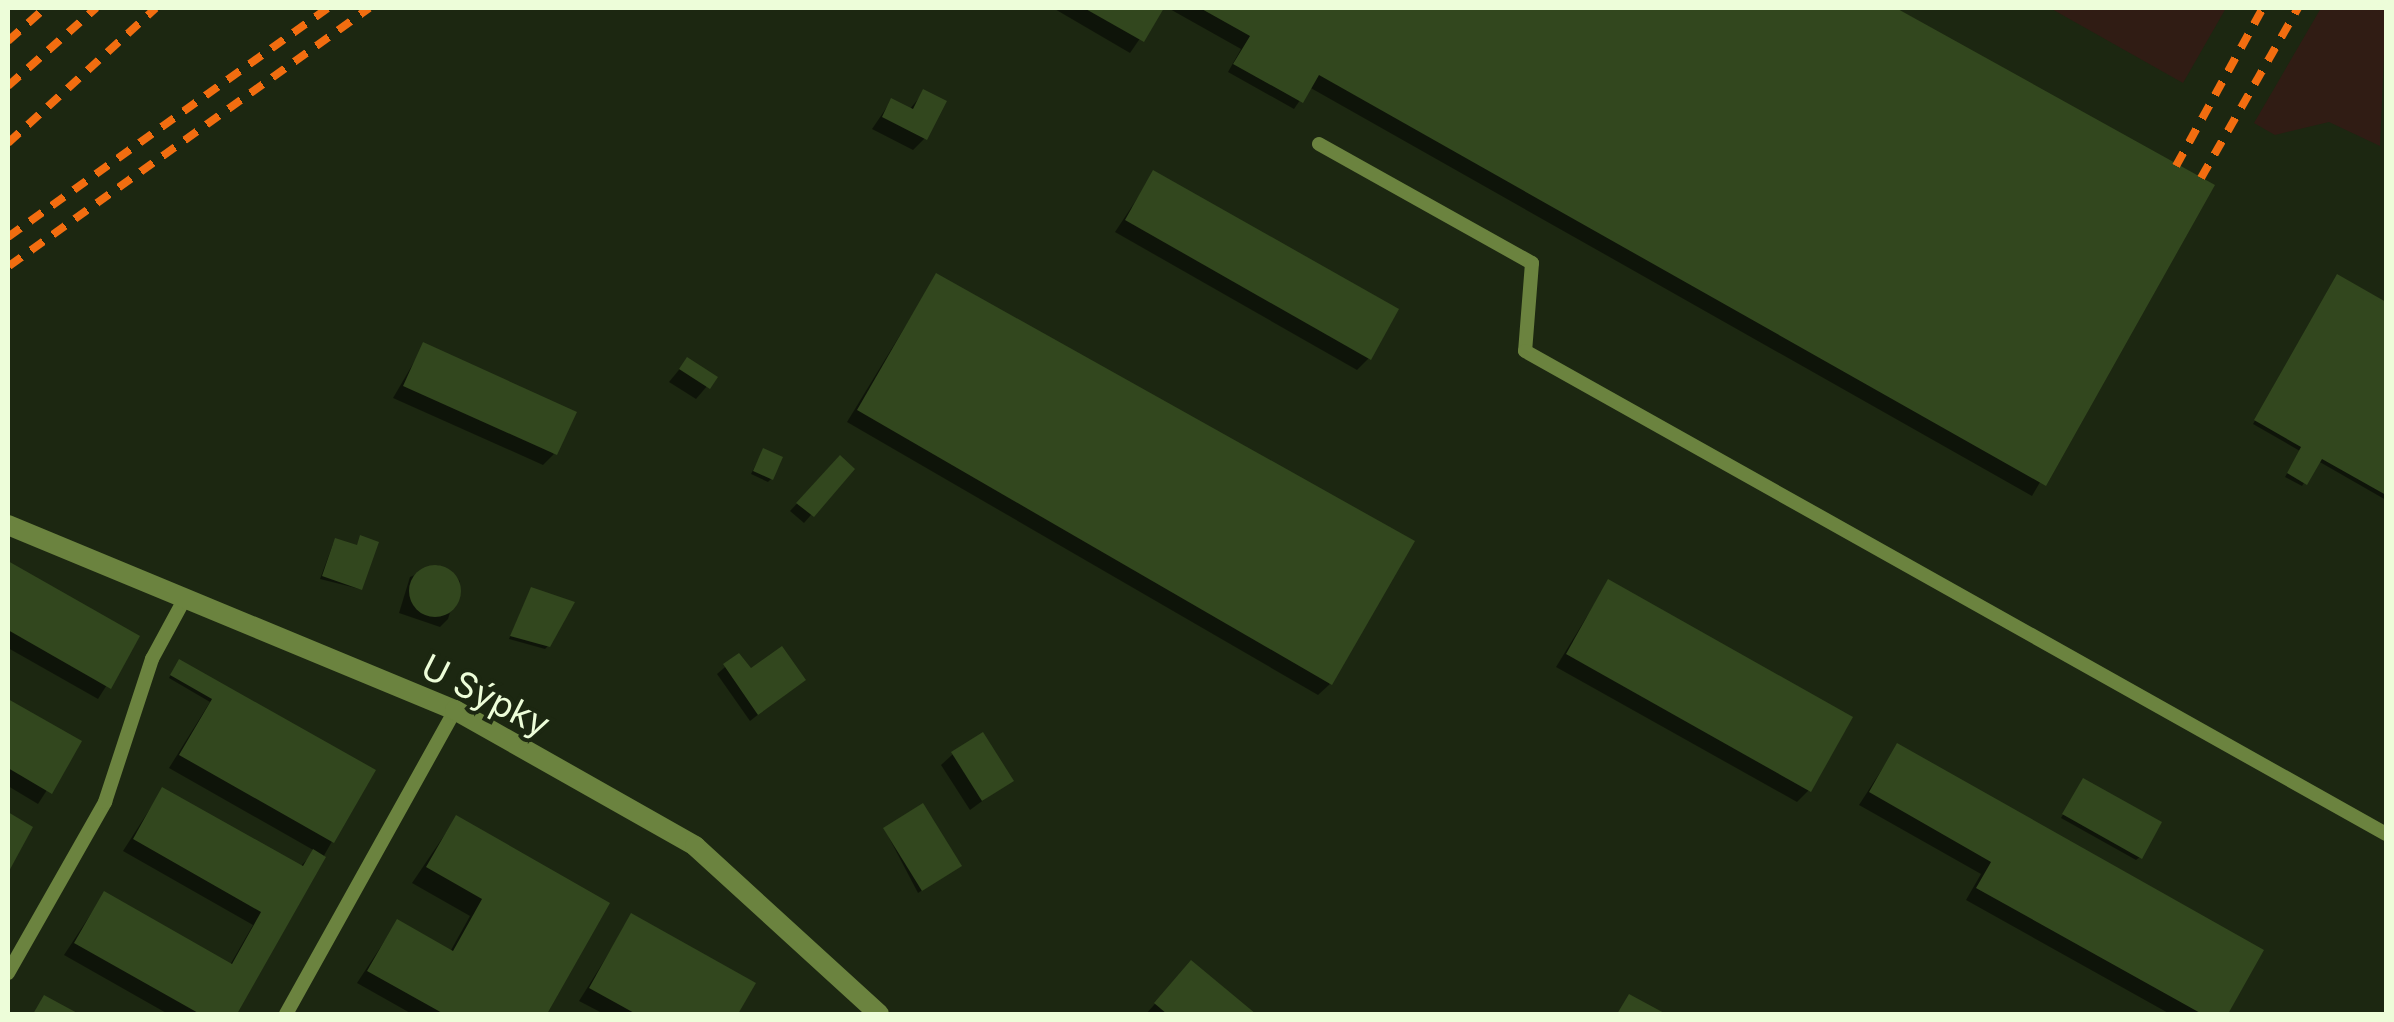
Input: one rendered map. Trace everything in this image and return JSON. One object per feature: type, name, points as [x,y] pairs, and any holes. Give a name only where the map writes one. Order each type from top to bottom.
[{"type":"street","name":"U Sýpky","points":[[8,524],[455,710],[695,846],[879,1014]]},
{"type":"lane","points":[[1319,144],[1532,263],[1525,350],[2386,834]]},
{"type":"lane","points":[[8,973],[104,802],[152,659],[185,598]]},
{"type":"lane","points":[[286,1014],[455,710]]},
{"type":"shaded area","points":[[2050,8],[2226,8],[2183,83]]},
{"type":"shaded area","points":[[2321,8],[2386,8],[2380,146],[2329,122],[2275,135],[2254,123]]},
{"type":"building","points":[[1084,8],[1164,8],[1144,42]]},
{"type":"building","points":[[1200,8],[1896,8],[2215,185],[2046,486],[1319,75],[1303,103],[1233,64],[1250,36]]},
{"type":"building","points":[[923,89],[947,101],[927,140],[882,117],[891,98],[913,109]]},
{"type":"building","points":[[1153,170],[1399,309],[1371,360],[1125,220]]},
{"type":"building","points":[[936,273],[1415,541],[1332,685],[857,410]]},
{"type":"building","points":[[2337,274],[2386,302],[2386,495],[2322,459],[2307,485],[2287,473],[2301,447],[2254,420]]},
{"type":"building","points":[[423,342],[577,412],[557,455],[403,386]]},
{"type":"building","points":[[687,357],[718,377],[710,389],[679,369]]},
{"type":"building","points":[[763,448],[783,457],[773,480],[753,471]]},
{"type":"building","points":[[840,455],[855,469],[814,517],[796,503]]},
{"type":"building","points":[[360,535],[379,542],[362,590],[322,576],[335,538],[357,545]]},
{"type":"building","points":[[8,561],[140,636],[111,689],[8,630]]},
{"type":"building","points":[[435,565],[454,572],[461,591],[454,610],[435,617],[416,610],[409,591],[416,572]]},
{"type":"building","points":[[1608,579],[1853,717],[1811,792],[1566,654]]},
{"type":"building","points":[[531,587],[575,602],[550,647],[510,636]]},
{"type":"building","points":[[782,646],[806,680],[758,715],[723,664],[739,653],[751,668]]},
{"type":"building","points":[[179,659],[376,770],[334,843],[179,755],[212,699],[170,675]]},
{"type":"building","points":[[8,699],[82,741],[52,794],[8,768]]},
{"type":"building","points":[[983,732],[1014,781],[982,801],[951,752]]},
{"type":"building","points":[[1897,743],[2264,950],[2228,1014],[2202,1014],[1976,888],[1991,862],[1869,792]]},
{"type":"building","points":[[2083,778],[2162,822],[2142,859],[2062,814]]},
{"type":"building","points":[[162,787],[303,866],[313,849],[326,857],[237,1014],[200,1014],[74,943],[104,891],[232,964],[261,912],[133,839]]},
{"type":"building","points":[[923,803],[962,866],[922,891],[883,828]]},
{"type":"building","points":[[8,812],[33,827],[8,873]]},
{"type":"building","points":[[456,815],[610,903],[547,1014],[444,1014],[367,971],[397,919],[453,951],[482,899],[426,867]]},
{"type":"building","points":[[631,913],[756,983],[738,1014],[636,1014],[589,988]]},
{"type":"building","points":[[1191,960],[1256,1014],[1167,1014],[1154,1003]]},
{"type":"building","points":[[1629,994],[1666,1014],[1617,1014]]},
{"type":"building","points":[[44,995],[79,1014],[33,1014]]},
{"type":"railway","points":[[8,41],[45,8]]},
{"type":"railway","points":[[8,86],[96,8]]},
{"type":"railway","points":[[8,143],[156,8]]},
{"type":"railway","points":[[8,237],[328,8]]},
{"type":"railway","points":[[9,266],[369,8]]},
{"type":"railway","points":[[2176,166],[2263,8]]},
{"type":"railway","points":[[2201,178],[2298,8]]}]
